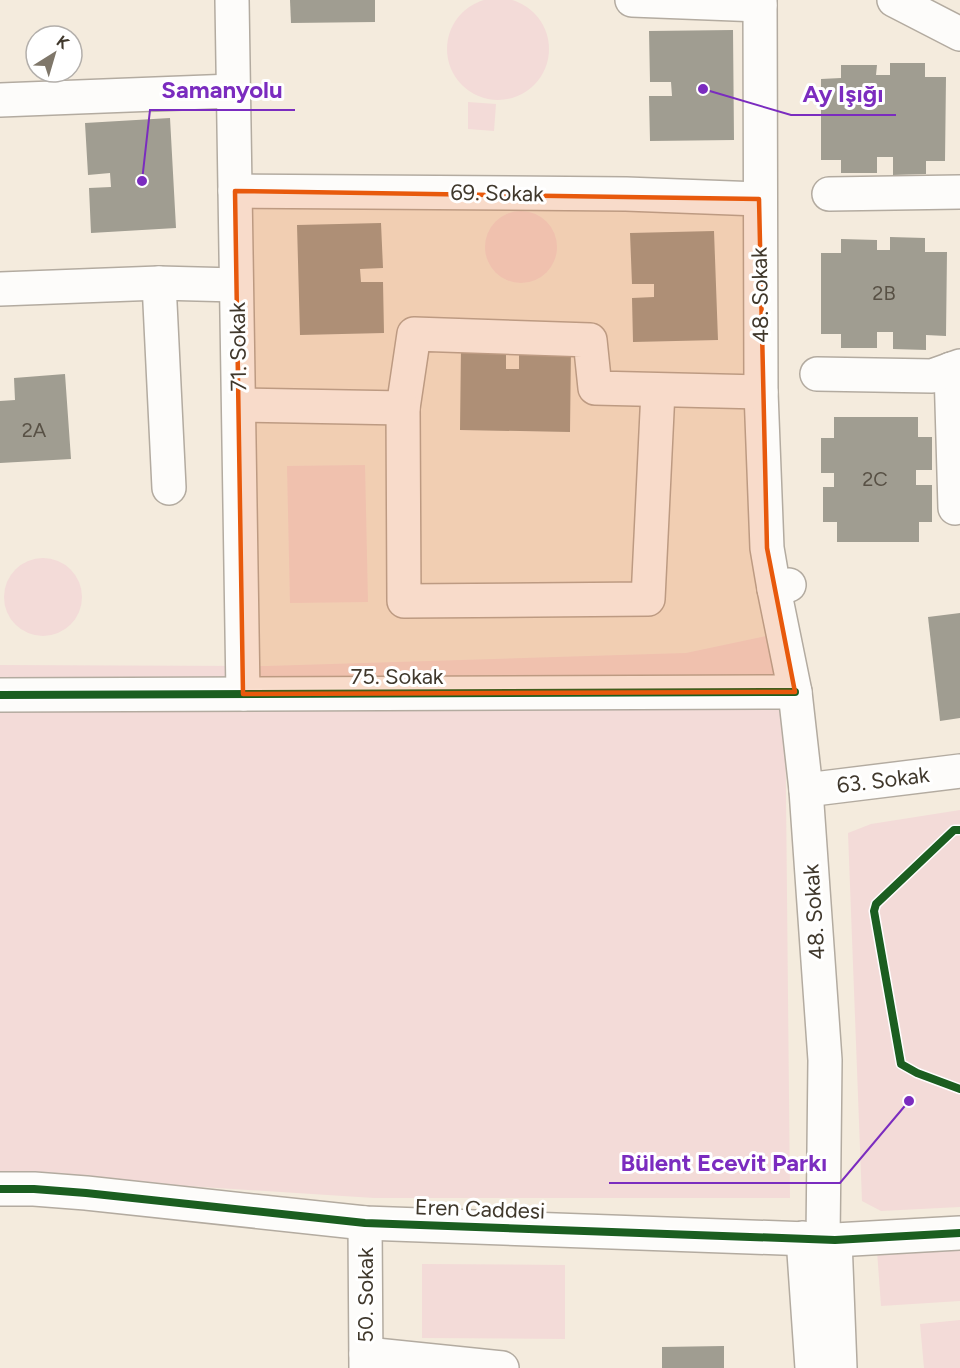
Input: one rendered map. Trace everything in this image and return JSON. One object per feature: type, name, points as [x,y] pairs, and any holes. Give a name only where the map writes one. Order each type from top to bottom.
[{"type":"street","name":"71. Sokak","points":[[232,0],[243,694]]},
{"type":"street","points":[[632,0],[760,3]]},
{"type":"street","points":[[894,0],[960,34]]},
{"type":"street","name":"48. Sokak","points":[[760,3],[761,392],[767,548],[782,587],[806,790],[825,1060],[820,1239],[840,1368]]},
{"type":"street","points":[[0,100],[233,91]]},
{"type":"street","name":"69. Sokak","points":[[235,191],[626,194],[759,199]]},
{"type":"street","points":[[829,194],[960,192]]},
{"type":"street","points":[[0,289],[159,283],[236,285]]},
{"type":"street","points":[[159,283],[169,488]]},
{"type":"street","points":[[658,391],[648,599],[404,601],[403,408],[414,334],[590,340],[595,388],[761,392]]},
{"type":"street","points":[[817,374],[932,376],[955,367],[955,508]]},
{"type":"street","points":[[239,405],[403,408]]},
{"type":"street","name":"75. Sokak","points":[[0,695],[795,692]]},
{"type":"street","name":"63. Sokak","points":[[806,790],[960,771]]},
{"type":"street","name":"Eren Caddesi","points":[[0,1189],[86,1193],[365,1223],[820,1239],[960,1233]]},
{"type":"street","name":"50. Sokak","points":[[365,1223],[366,1361]]},
{"type":"street","points":[[812,1368],[820,1239]]},
{"type":"street","points":[[366,1361],[502,1368]]},
{"type":"highlighted area","points":[[235,191],[759,199],[767,548],[795,692],[243,694]]},
{"type":"shaded area","points":[[498,-2],[518,1],[527,6],[541,20],[546,29],[549,49],[546,69],[541,78],[527,92],[518,97],[498,100],[478,97],[469,92],[455,78],[450,69],[447,49],[450,29],[455,20],[469,6],[478,1]]},
{"type":"shaded area","points":[[468,102],[496,104],[494,131],[468,129]]},
{"type":"shaded area","points":[[521,211],[541,217],[551,227],[557,247],[551,267],[541,277],[521,283],[501,277],[491,267],[485,247],[491,227],[501,217]]},
{"type":"shaded area","points":[[365,465],[368,602],[290,603],[287,466]]},
{"type":"shaded area","points":[[43,558],[58,561],[71,569],[79,582],[82,597],[79,612],[71,625],[58,633],[43,636],[28,633],[15,625],[7,612],[4,597],[7,582],[15,569],[28,561]]},
{"type":"shaded area","points":[[766,636],[785,692],[790,1198],[374,1198],[0,1174],[0,665],[267,666],[686,653]]},
{"type":"shaded area","points":[[960,810],[960,1207],[881,1211],[862,1201],[848,833],[871,824]]},
{"type":"shaded area","points":[[960,1232],[960,1301],[881,1306],[876,1237]]},
{"type":"shaded area","points":[[422,1264],[565,1265],[565,1339],[422,1338]]},
{"type":"shaded area","points":[[960,1320],[960,1368],[924,1368],[920,1324]]},
{"type":"building","points":[[290,0],[375,0],[375,22],[291,23]]},
{"type":"building","points":[[733,30],[734,140],[650,141],[649,96],[672,96],[671,82],[650,82],[649,31]]},
{"type":"building","points":[[890,63],[925,63],[925,77],[946,77],[945,161],[926,161],[926,174],[893,175],[893,157],[877,157],[877,173],[841,173],[841,160],[821,160],[821,79],[841,78],[841,65],[877,65],[876,75],[890,75]]},
{"type":"building","points":[[170,118],[176,228],[91,233],[89,188],[111,187],[110,173],[88,175],[85,123]]},
{"type":"building","points":[[381,223],[383,268],[360,269],[361,282],[383,282],[384,333],[300,335],[297,225]]},
{"type":"building","points":[[714,231],[718,340],[633,342],[632,298],[654,297],[654,284],[632,284],[630,233]]},
{"type":"building","points":[[890,237],[925,238],[925,252],[947,252],[946,336],[926,335],[926,350],[893,349],[893,332],[877,332],[877,348],[841,348],[841,334],[821,334],[821,253],[841,253],[841,239],[877,240],[877,250],[890,250]]},
{"type":"building","points":[[461,346],[506,346],[506,369],[519,369],[519,346],[571,347],[570,432],[460,430]]},
{"type":"building","points":[[65,374],[71,459],[0,463],[0,401],[15,400],[14,378]]},
{"type":"building","points":[[834,417],[918,417],[918,437],[932,437],[932,470],[916,470],[916,485],[932,485],[932,522],[919,522],[919,542],[837,542],[837,522],[823,522],[823,487],[834,487],[834,473],[821,473],[821,438],[834,438]]},
{"type":"building","points":[[960,613],[960,718],[940,721],[928,617]]},
{"type":"building","points":[[724,1346],[724,1368],[662,1368],[662,1347]]},
{"type":"cycle path","points":[[0,695],[795,692]]},
{"type":"cycle path","points":[[960,830],[954,830],[876,904],[874,911],[901,1064],[917,1073],[960,1089]]},
{"type":"cycle path","points":[[0,1189],[86,1193],[365,1223],[835,1240],[960,1233]]},
{"type":"place","name":"Ay Işığı","points":[[703,89]]},
{"type":"place","name":"Samanyolu","points":[[142,181]]},
{"type":"place","name":"Bülent Ecevit Parkı","points":[[909,1101]]}]
